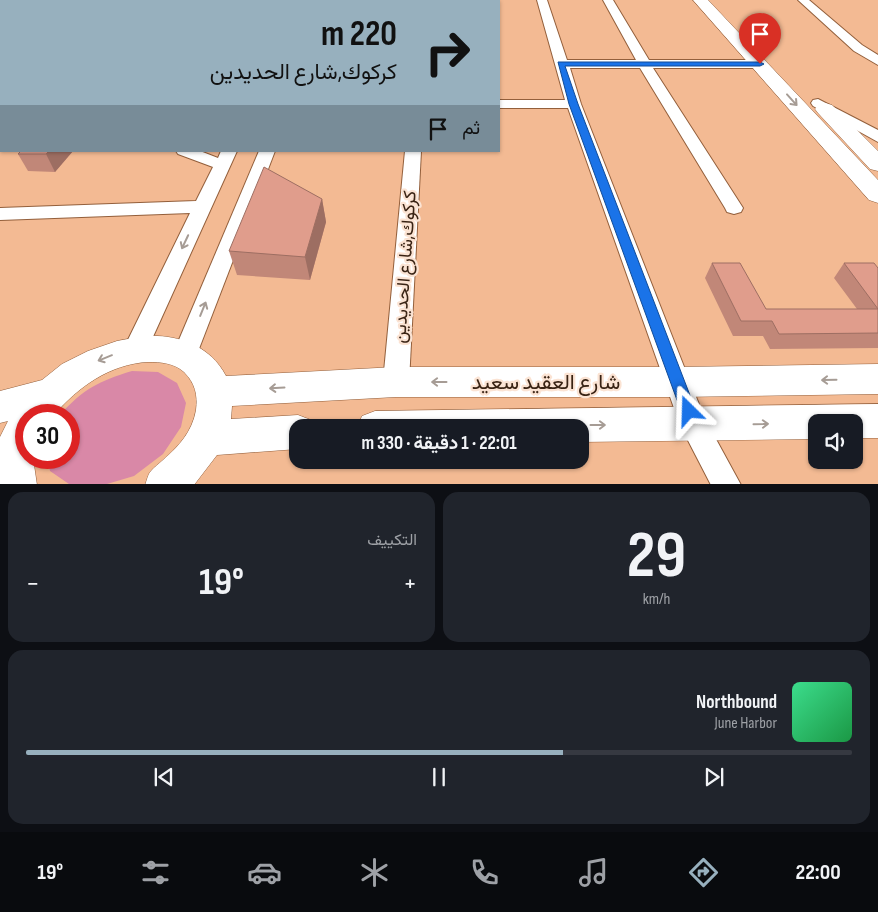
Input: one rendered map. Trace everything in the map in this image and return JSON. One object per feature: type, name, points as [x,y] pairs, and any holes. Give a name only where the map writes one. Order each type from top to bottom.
[{"type":"street","points":[[542,0],[574,104],[677,382],[694,425],[727,484]]},
{"type":"street","points":[[608,0],[645,65],[734,208]]},
{"type":"street","points":[[700,0],[878,195]]},
{"type":"street","points":[[719,0],[878,164]]},
{"type":"street","points":[[803,0],[858,48],[877,60]]},
{"type":"street","points":[[858,48],[878,45]]},
{"type":"street","points":[[561,64],[760,64]]},
{"type":"street","points":[[818,103],[878,137]]},
{"type":"street","points":[[500,104],[574,104]]},
{"type":"street","points":[[135,350],[225,158],[190,152]]},
{"type":"street","points":[[185,354],[266,152]]},
{"type":"street","name":"كركوك,شارع الحديدين","points":[[396,382],[413,152]]},
{"type":"street","points":[[0,214],[201,207]]},
{"type":"street","points":[[40,404],[69,377],[90,364],[112,355],[135,350],[162,349],[185,354],[200,363],[210,376],[215,392],[214,414],[205,438],[188,463],[166,484]]},
{"type":"street","name":"شارع العقيد سعيد","points":[[215,392],[396,382],[677,382],[878,379]]},
{"type":"street","points":[[0,407],[15,406]]},
{"type":"street","points":[[589,426],[878,421]]},
{"type":"street","points":[[205,438],[289,433]]},
{"type":"street","points":[[9,472],[15,448]]},
{"type":"shaded area","points":[[132,371],[158,372],[177,383],[186,403],[181,427],[163,454],[134,476],[107,484],[69,484],[50,469],[80,469],[80,404],[70,404],[84,392],[110,378]]},
{"type":"building","points":[[20,152],[48,152],[46,154],[18,154]]},
{"type":"building","points":[[264,167],[322,199],[305,257],[229,251]]},
{"type":"building","points":[[712,263],[740,263],[766,309],[878,309],[878,333],[779,334],[772,321],[741,321]]},
{"type":"building","points":[[844,263],[874,263],[878,268],[878,309]]},
{"type":"route","points":[[689,411],[574,104],[561,64],[760,64]]}]
